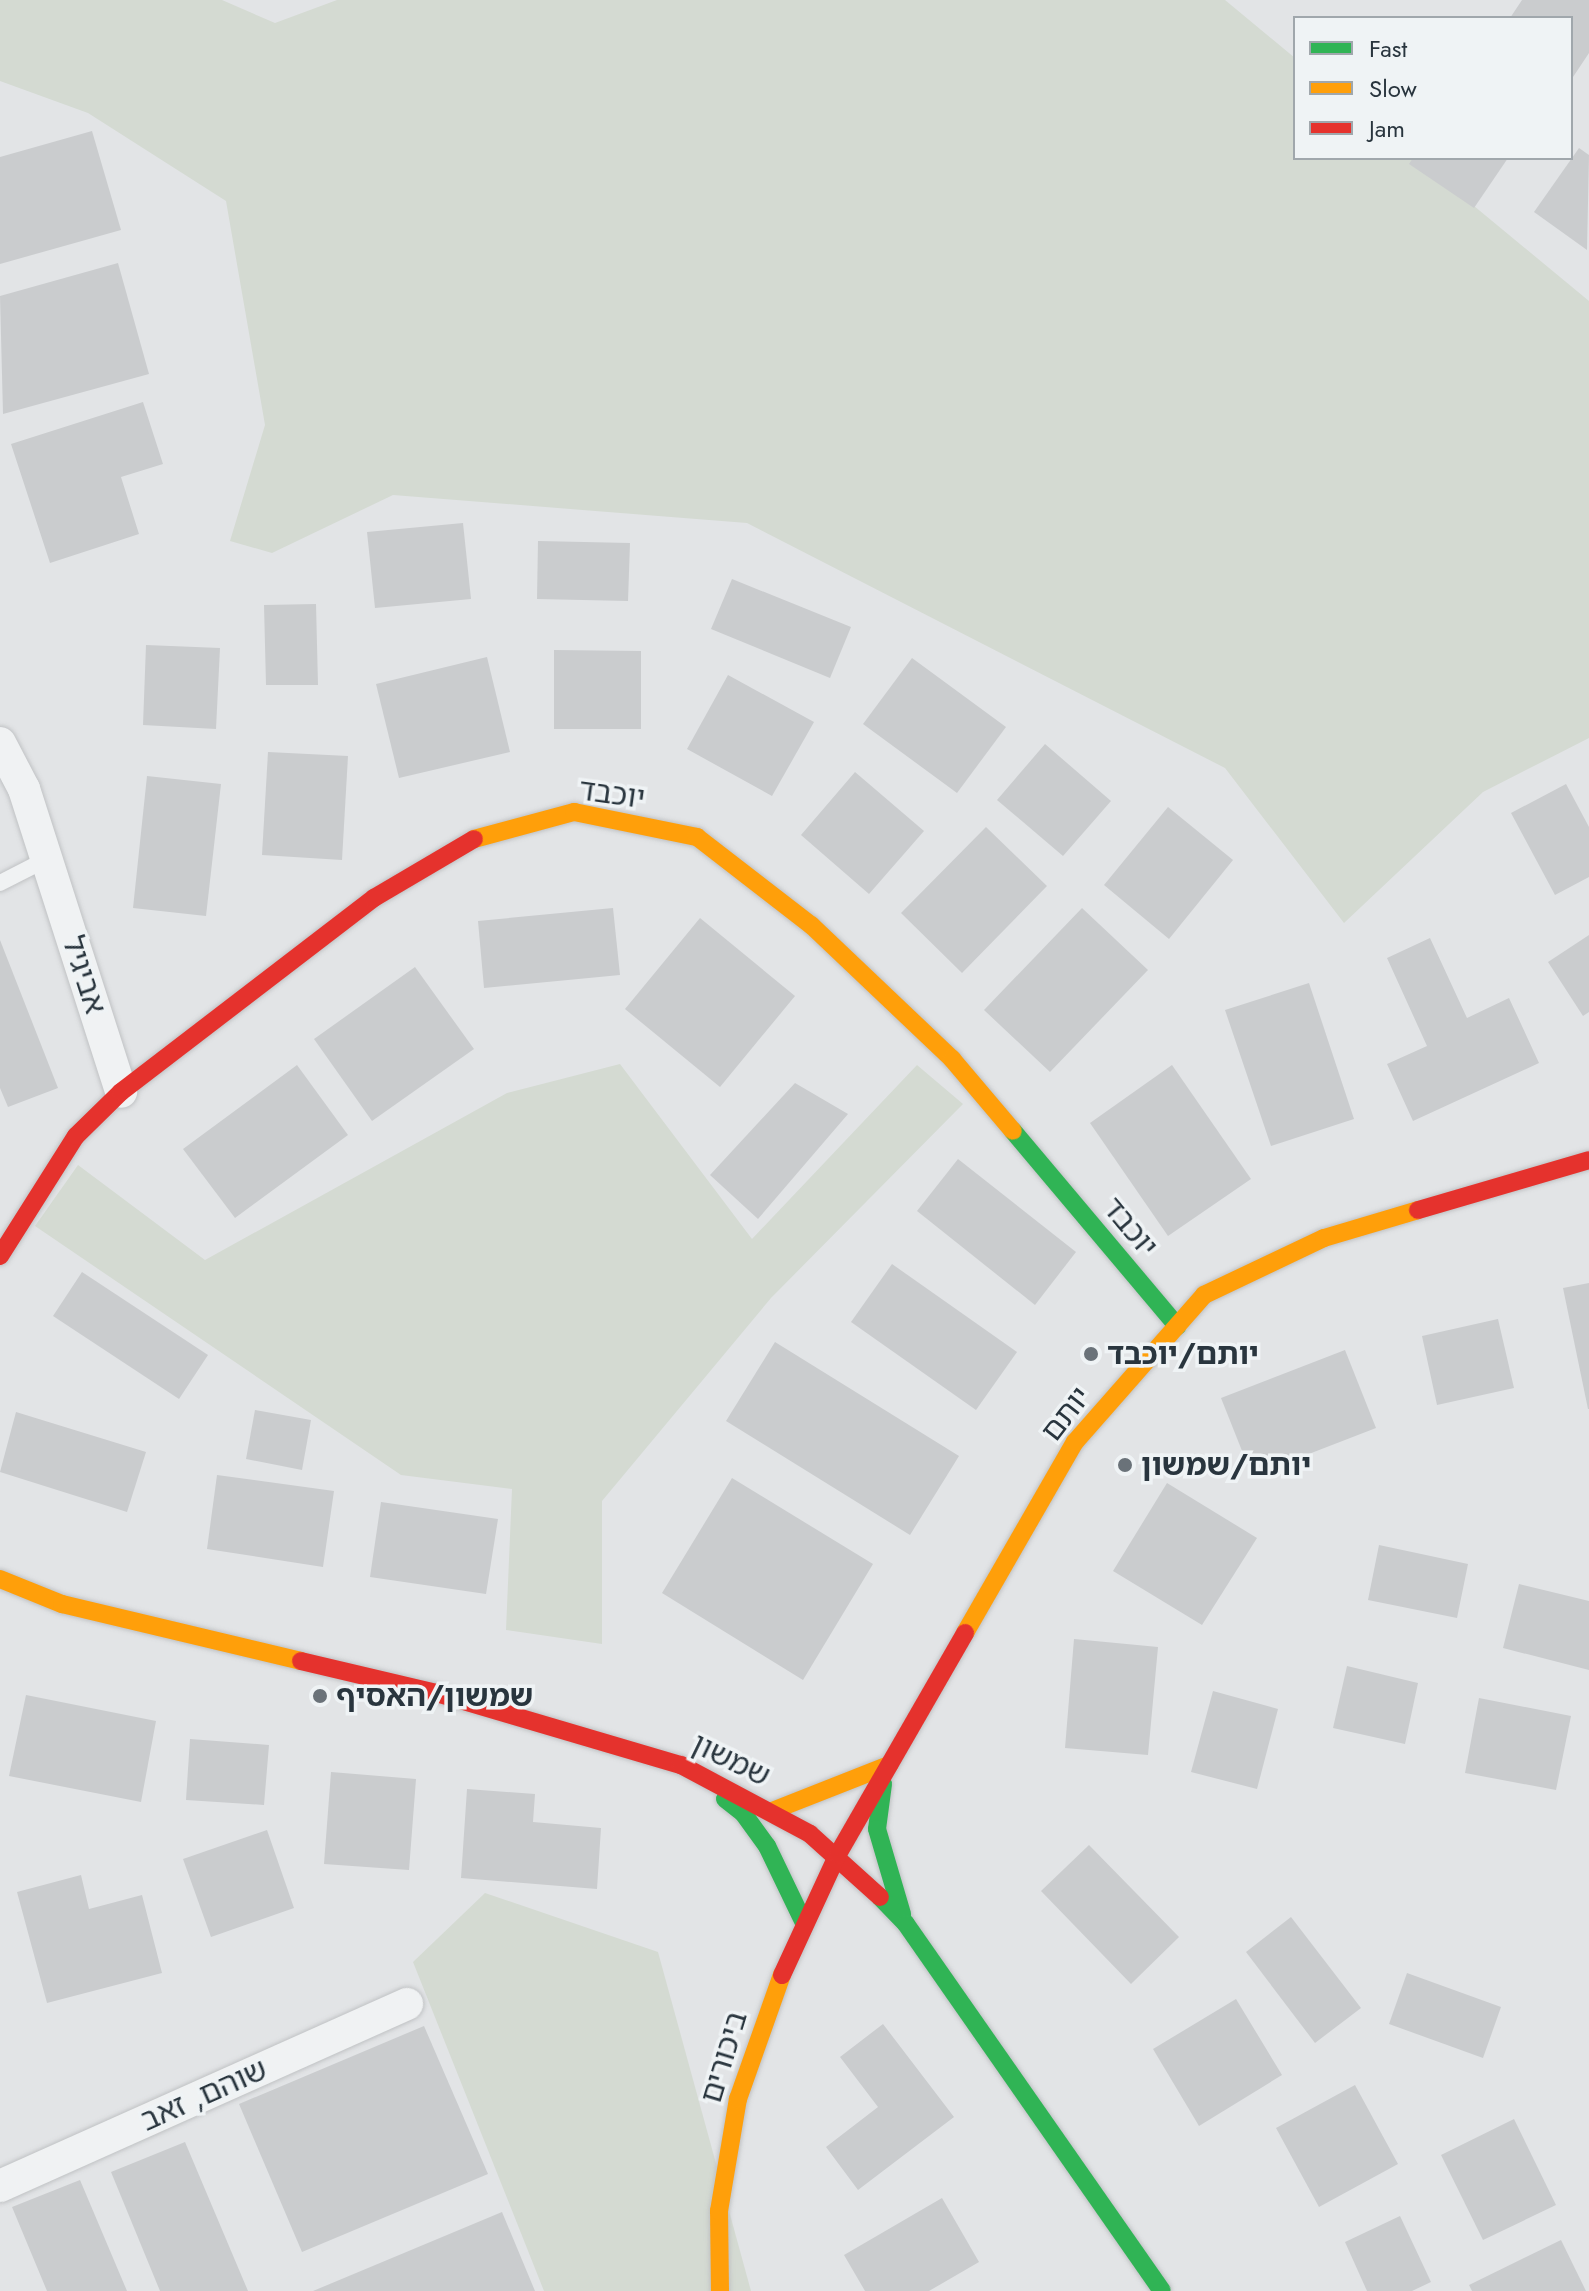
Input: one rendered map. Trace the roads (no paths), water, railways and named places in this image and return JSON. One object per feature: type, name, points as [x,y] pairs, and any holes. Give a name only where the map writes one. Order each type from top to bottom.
[{"type":"street","name":"אביגיל","points":[[0,743],[24,789],[121,1092]]},
{"type":"street","name":"יוכבד","points":[[0,1256],[76,1136],[121,1092],[374,898],[472,840],[574,812],[697,837],[811,925],[952,1059],[1177,1326]]},
{"type":"street","name":"יותם","points":[[838,1854],[1075,1442],[1204,1295],[1324,1238],[1589,1160]]},
{"type":"street","name":"שמשון","points":[[0,1579],[62,1604],[436,1693],[681,1765],[772,1811],[838,1854],[906,1924],[1162,2291]]},
{"type":"street","name":"שמשון","points":[[14,1609],[62,1604]]},
{"type":"street","points":[[681,1765],[743,1813],[767,1846],[804,1923],[837,1904]]},
{"type":"street","points":[[772,1811],[889,1765]]},
{"type":"street","points":[[889,1765],[876,1805],[877,1829],[906,1924]]},
{"type":"street","name":"ביכורים","points":[[720,2291],[719,2211],[738,2099],[804,1923],[838,1854]]},
{"type":"street","points":[[857,1904],[906,1924]]},
{"type":"street","name":"שוהם, זאב","points":[[0,2186],[407,2004]]},
{"type":"lane","points":[[0,883],[47,859]]},
{"type":"place","name":"יותם/יוכבד","points":[[1091,1354]]},
{"type":"place","name":"יותם/שמשון","points":[[1125,1465]]},
{"type":"place","name":"שמשון/האסיף","points":[[320,1696]]}]
